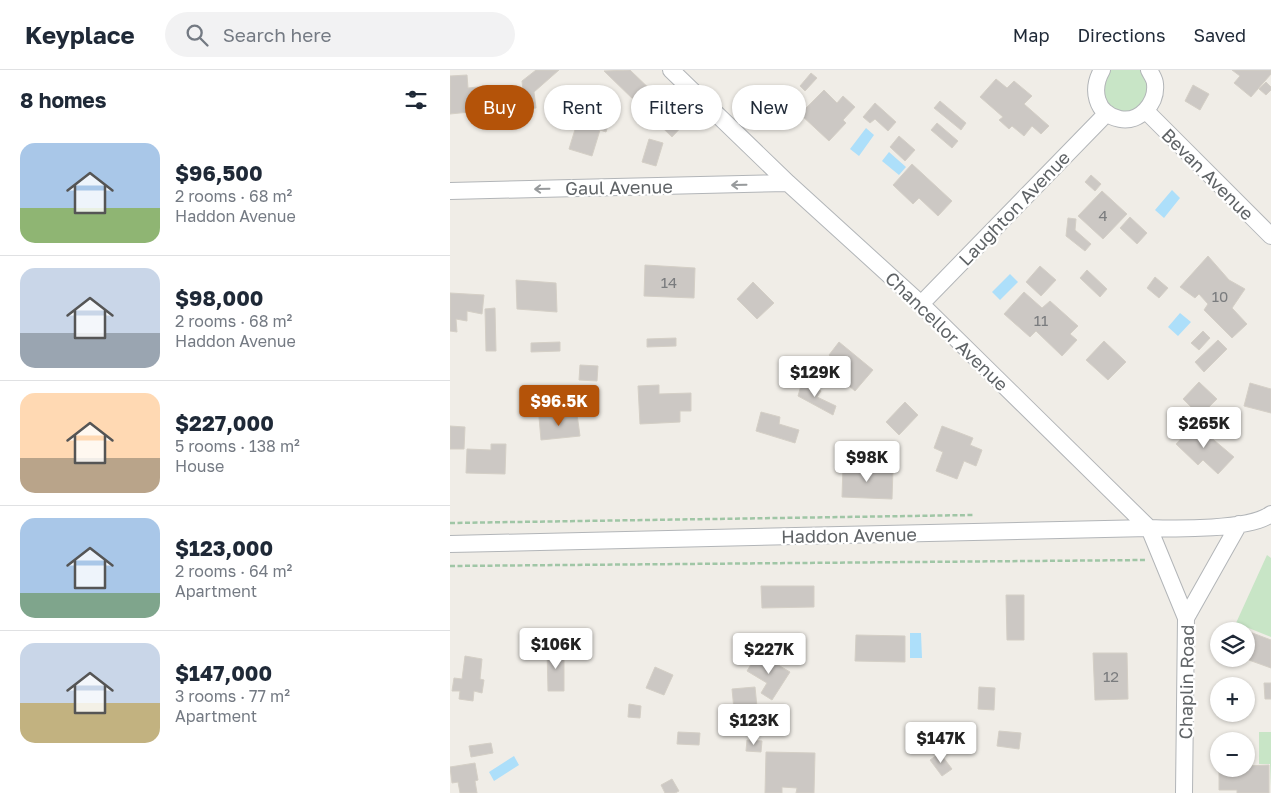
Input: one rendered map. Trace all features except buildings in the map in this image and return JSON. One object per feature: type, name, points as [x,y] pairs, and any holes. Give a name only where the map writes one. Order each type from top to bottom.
[{"type":"street","name":"Chancellor Avenue","points":[[671,70],[788,184],[921,304],[1149,528],[1186,618]]},
{"type":"street","points":[[1102,70],[1096,79],[1095,92],[1099,104],[1107,113],[1120,119],[1134,118],[1146,112],[1155,98],[1156,82],[1149,70]]},
{"type":"street","name":"Bevan Avenue","points":[[1146,112],[1271,236]]},
{"type":"street","name":"Laughton Avenue","points":[[921,304],[1107,113]]},
{"type":"street","name":"Gaul Avenue","points":[[450,191],[788,184]]},
{"type":"street","name":"Haddon Avenue","points":[[450,544],[1149,528],[1199,529],[1244,523],[1271,514]]},
{"type":"street","name":"Chaplin Road","points":[[1184,793],[1186,618],[1244,523]]},
{"type":"path","points":[[450,523],[975,515]]},
{"type":"path","points":[[450,566],[1162,560]]},
{"type":"green space","points":[[1102,70],[1149,70],[1146,111],[1107,113],[1096,79]]},
{"type":"green space","points":[[1267,555],[1271,558],[1271,637],[1255,631],[1255,622],[1236,622]]},
{"type":"green space","points":[[1259,732],[1271,732],[1271,787],[1270,764],[1259,764]]},
{"type":"water","points":[[866,128],[874,135],[859,156],[850,149]]},
{"type":"water","points":[[889,152],[906,167],[899,175],[882,161]]},
{"type":"water","points":[[1172,190],[1180,198],[1164,218],[1155,210]]},
{"type":"water","points":[[1010,274],[1018,282],[1000,300],[992,292]]},
{"type":"water","points":[[1180,313],[1191,322],[1178,336],[1168,327]]},
{"type":"water","points":[[910,633],[921,633],[922,658],[910,658]]},
{"type":"water","points":[[514,756],[519,765],[494,781],[489,772]]}]
